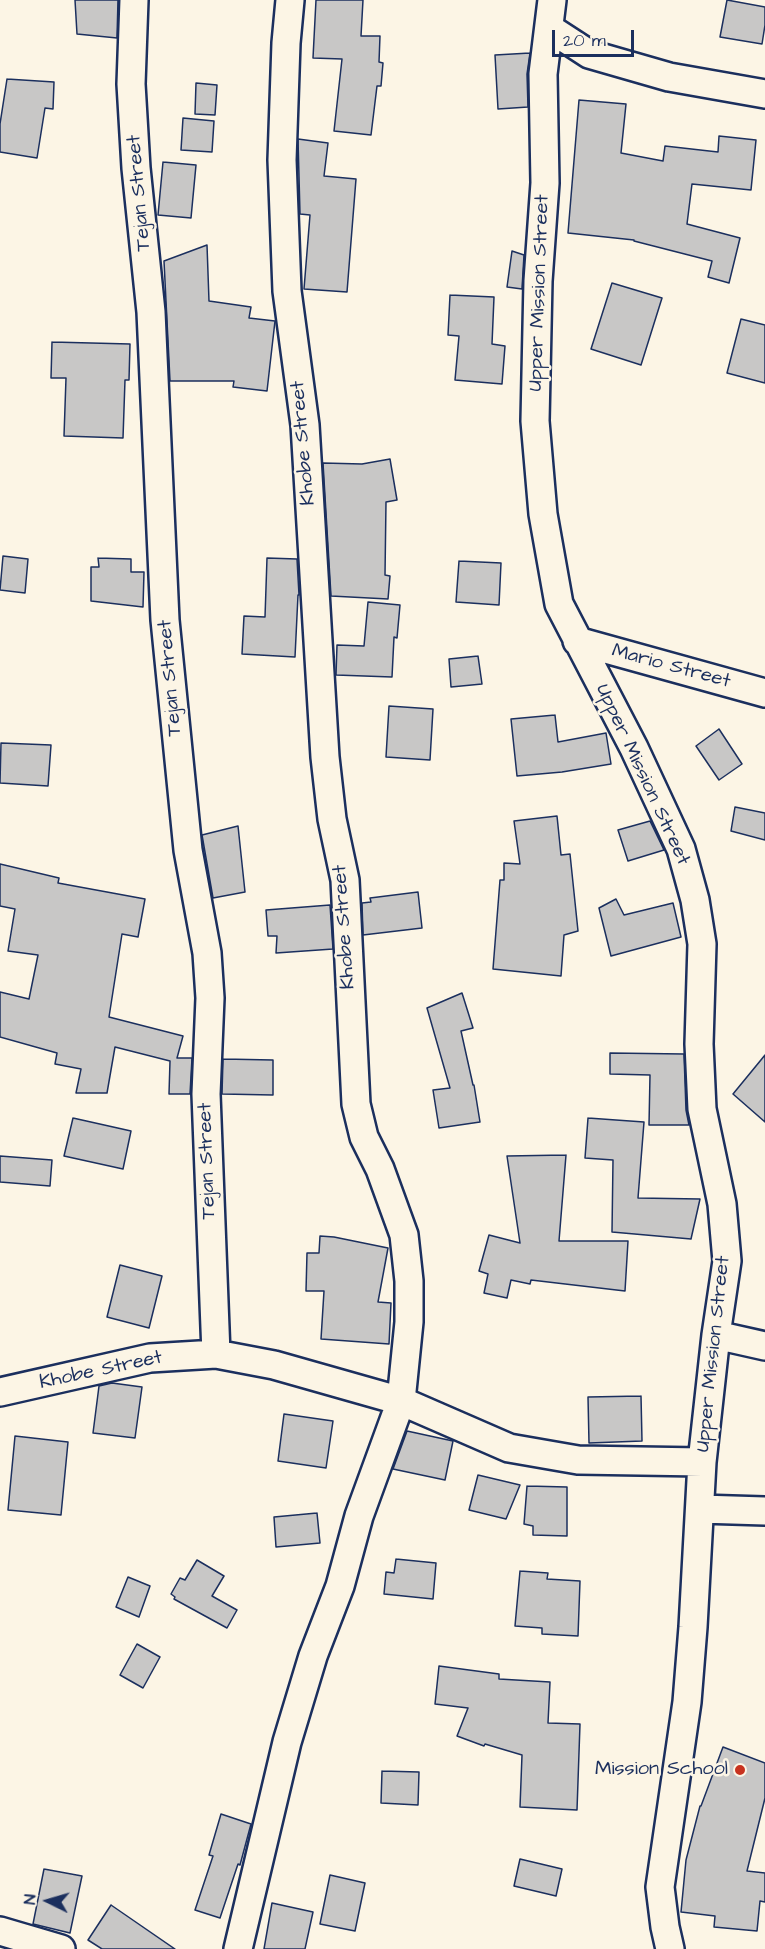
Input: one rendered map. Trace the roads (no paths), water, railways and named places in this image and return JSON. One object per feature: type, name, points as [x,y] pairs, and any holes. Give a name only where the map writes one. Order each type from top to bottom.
[{"type":"street","name":"Tejan Street","points":[[134,0],[131,84],[136,168],[151,312],[165,620],[188,850],[207,953],[210,998],[206,1094],[216,1354]]},
{"type":"street","name":"Khobe Street","points":[[0,1392],[150,1358],[216,1354],[274,1365],[401,1401],[409,1322],[409,1281],[404,1235],[380,1169],[364,1137],[356,1104],[345,879],[332,819],[325,757],[304,425],[287,291],[282,160],[286,43],[291,0]]},
{"type":"street","name":"Upper Mission Street","points":[[552,0],[543,74],[545,183],[538,281],[535,421],[543,514],[559,604],[634,748],[681,849],[695,900],[702,944],[699,1044],[702,1109],[722,1204],[728,1261],[716,1335],[702,1462],[687,1702],[660,1887],[670,1949]]},
{"type":"street","points":[[549,28],[589,54],[669,77],[765,94]]},
{"type":"street","name":"Mario Street","points":[[577,641],[765,693]]},
{"type":"street","points":[[716,1335],[765,1346]]},
{"type":"street","points":[[238,1949],[287,1742],[303,1688],[340,1586],[359,1516],[401,1401],[509,1448],[578,1460],[702,1462]]},
{"type":"street","points":[[700,1509],[765,1511]]},
{"type":"street","points":[[0,1931],[61,1949]]},
{"type":"place","name":"Mission School","points":[[740,1770]]}]
